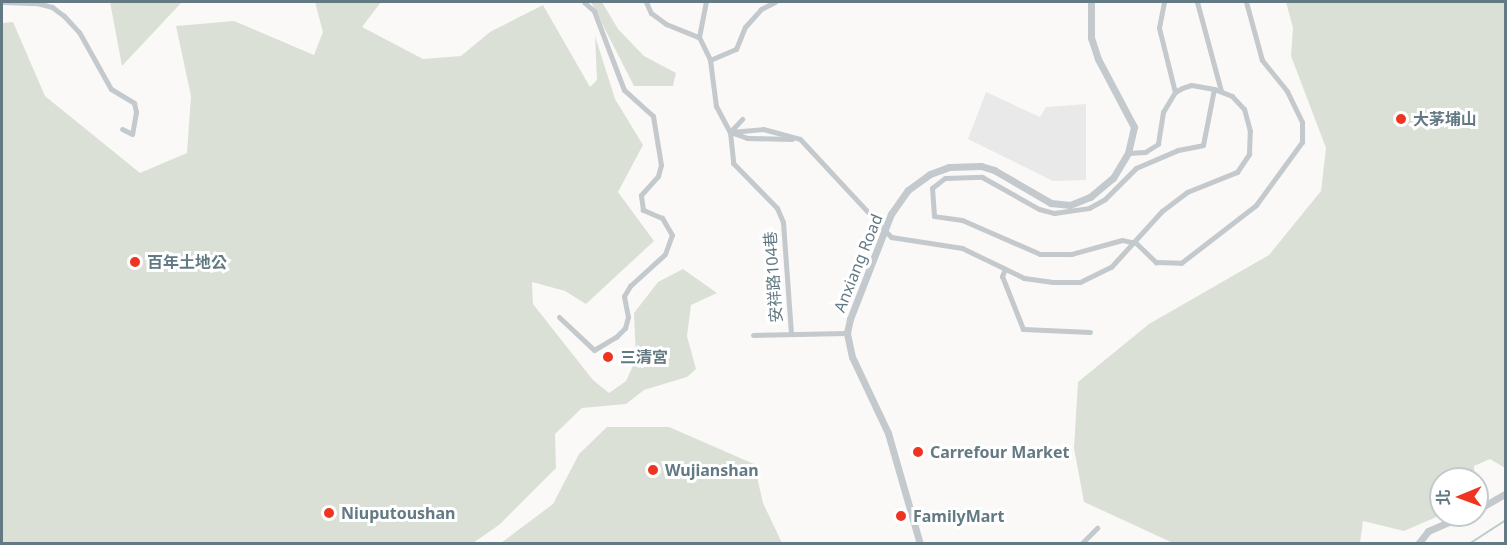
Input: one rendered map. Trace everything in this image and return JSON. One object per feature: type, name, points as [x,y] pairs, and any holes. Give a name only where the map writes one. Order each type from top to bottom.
[{"type":"street","points":[[3,2],[37,3],[52,7],[79,32],[111,89],[134,103],[136,112],[132,134],[122,129]]},
{"type":"street","points":[[559,317],[582,336],[589,348],[600,348],[625,328],[628,317],[624,296],[630,286],[665,254],[672,235],[662,218],[643,210],[641,195],[658,176],[661,165],[653,116],[624,90],[615,57],[594,11],[584,2]]},
{"type":"street","points":[[646,2],[651,13],[666,24],[699,37]]},
{"type":"street","points":[[706,2],[699,37],[710,60],[716,106],[730,132],[747,138],[800,139]]},
{"type":"street","points":[[710,60],[736,49],[745,27],[761,9],[775,2]]},
{"type":"street","name":"Anxiang Road","points":[[920,543],[891,442],[852,357],[847,333],[883,233],[908,190],[930,174],[949,167],[994,170],[1051,203],[1070,205],[1101,189],[1128,153],[1134,127],[1098,58],[1091,38],[1091,2]]},
{"type":"street","points":[[1164,2],[1159,28],[1174,92]]},
{"type":"street","points":[[1197,2],[1218,90],[1203,145],[1178,150],[1136,168],[1105,199],[1089,208],[1054,213],[1039,209],[982,177],[945,178],[932,189],[932,212],[937,217],[962,220],[1040,254],[1071,254],[1122,240],[1136,243],[1156,262],[1181,262],[1256,205],[1302,142],[1302,122],[1287,91],[1262,60],[1246,2]]},
{"type":"street","points":[[730,132],[763,129],[800,139],[883,233],[962,248],[1024,278],[1080,282],[1111,267],[1170,205],[1187,192],[1237,172],[1249,154],[1250,131],[1244,109],[1232,96],[1218,90],[1191,85],[1174,92],[1163,112],[1158,144],[1145,152],[1128,153]]},
{"type":"street","points":[[730,132],[742,119]]},
{"type":"street","name":"安祥路104巷","points":[[730,132],[733,163],[741,175],[777,208],[783,222],[791,333]]},
{"type":"street","points":[[1005,269],[1002,276],[1023,329],[1090,332]]},
{"type":"street","name":"安祥路104巷","points":[[753,334],[847,333]]},
{"type":"street","points":[[1489,503],[1506,493]]},
{"type":"street","points":[[1418,543],[1428,531],[1437,527]]},
{"type":"street","points":[[1081,543],[1097,528]]},
{"type":"shaded area","points":[[110,2],[182,2],[122,66]]},
{"type":"shaded area","points":[[315,2],[381,2],[362,27],[423,59],[461,56],[490,32],[543,5],[590,87],[597,80],[595,36],[615,99],[643,145],[618,192],[654,241],[586,304],[565,291],[532,282],[533,304],[593,380],[609,393],[626,381],[636,359],[634,313],[658,282],[683,269],[717,293],[691,305],[687,336],[696,369],[687,377],[644,390],[626,404],[582,408],[555,434],[556,468],[499,525],[473,543],[2,543],[2,23],[13,22],[45,96],[140,173],[187,153],[191,96],[176,26],[234,21],[314,55],[323,32]]},
{"type":"shaded area","points":[[591,2],[602,2],[618,29],[644,56],[676,73],[673,86],[634,86]]},
{"type":"shaded area","points":[[1286,2],[1505,2],[1505,468],[1490,459],[1474,467],[1429,467],[1429,520],[1404,531],[1363,521],[1360,543],[1173,543],[1084,502],[1074,448],[1078,382],[1149,324],[1269,255],[1321,191],[1326,148],[1291,56],[1293,28]]},
{"type":"shaded area","points":[[986,92],[1040,117],[1046,107],[1086,104],[1086,180],[1053,181],[968,139]]},
{"type":"shaded area","points":[[607,427],[669,427],[754,464],[763,503],[782,543],[501,543],[553,504],[579,454]]},
{"type":"waterway","points":[[1469,544],[1506,520]]},
{"type":"place","name":"大茅埔山","points":[[1401,119]]},
{"type":"place","name":"百年土地公","points":[[135,262]]},
{"type":"place","name":"三清宮","points":[[608,357]]},
{"type":"place","name":"Carrefour Market","points":[[918,452]]},
{"type":"place","name":"Wujianshan","points":[[653,470]]},
{"type":"place","name":"Niuputoushan","points":[[329,513]]},
{"type":"place","name":"FamilyMart","points":[[901,516]]}]
